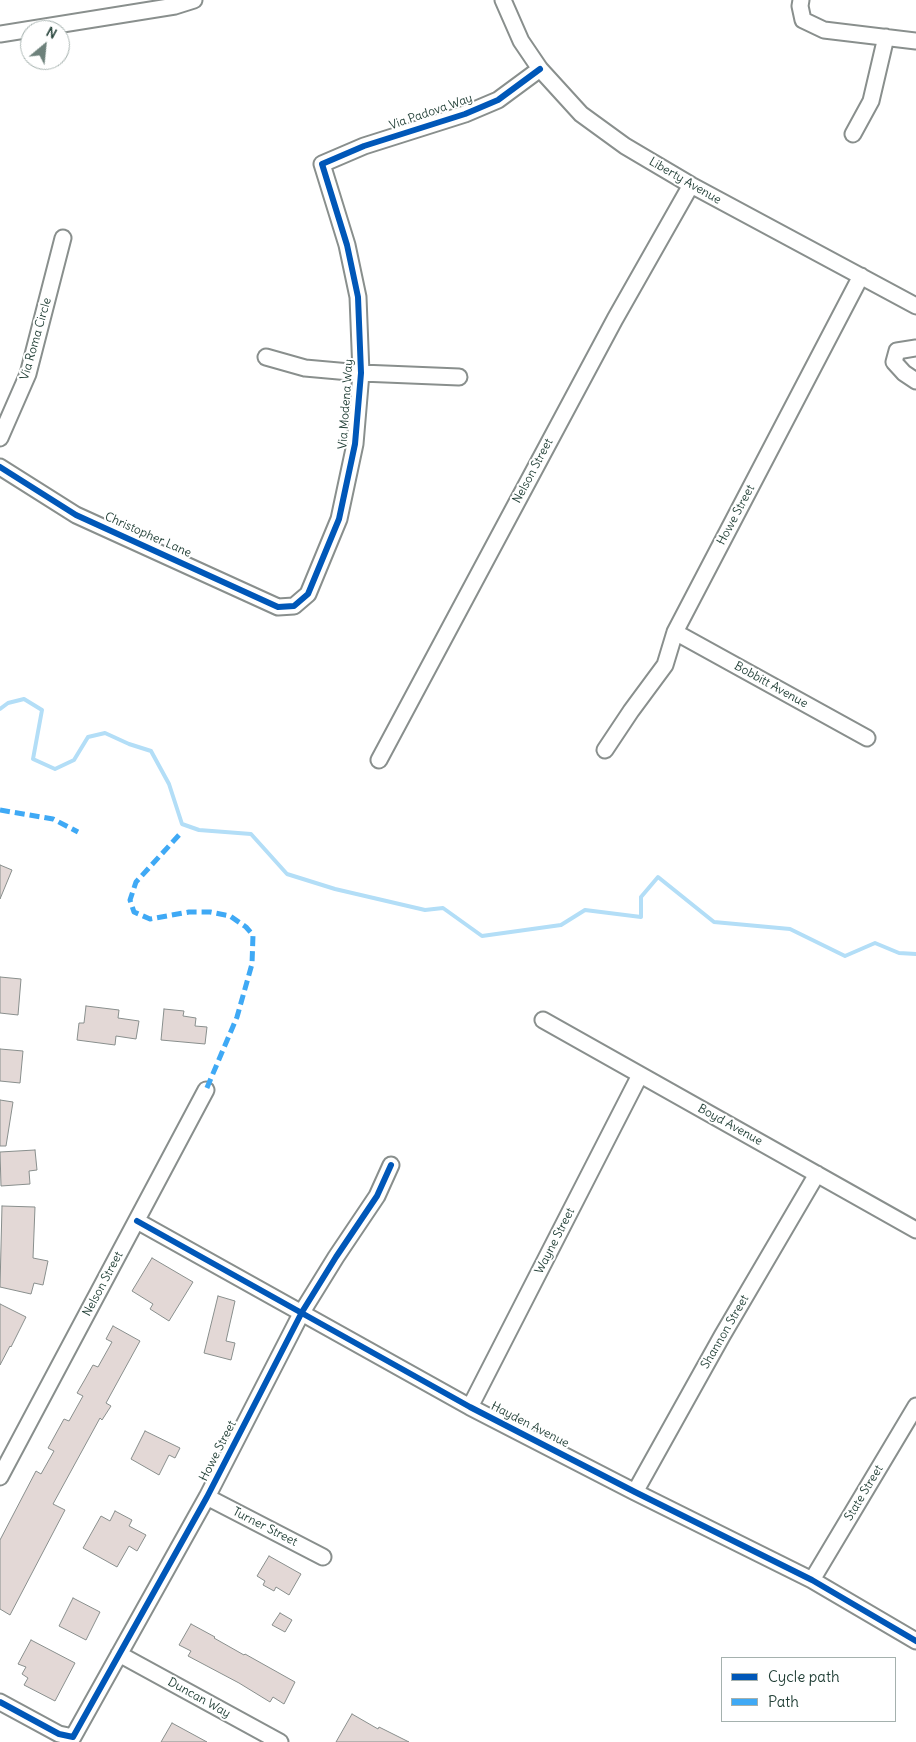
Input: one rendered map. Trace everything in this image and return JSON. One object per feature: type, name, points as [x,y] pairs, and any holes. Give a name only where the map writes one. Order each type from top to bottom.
[{"type":"street","points":[[0,34],[175,6],[194,0]]},
{"type":"street","name":"Liberty Avenue","points":[[504,0],[521,41],[540,69],[581,114],[625,146],[691,185],[916,306]]},
{"type":"street","points":[[801,0],[800,6],[803,20],[824,30],[916,41]]},
{"type":"street","points":[[853,134],[871,101],[886,37]]},
{"type":"street","name":"Via Padova Way","points":[[322,164],[364,146],[466,114],[498,100],[540,69]]},
{"type":"street","name":"Via Modena Way","points":[[294,606],[308,594],[339,519],[355,444],[362,373],[358,297],[347,245],[322,164]]},
{"type":"street","name":"Nelson Street","points":[[379,760],[615,319],[691,185]]},
{"type":"street","name":"Via Roma Circle","points":[[0,438],[28,374],[63,238]]},
{"type":"street","name":"Howe Street","points":[[606,750],[631,711],[665,665],[674,632],[861,276]]},
{"type":"street","points":[[916,348],[897,351],[894,362],[916,381]]},
{"type":"street","points":[[266,357],[305,368],[362,373],[459,376]]},
{"type":"street","name":"Christopher Lane","points":[[0,467],[76,515],[278,607],[294,606]]},
{"type":"street","name":"Bobbitt Avenue","points":[[674,632],[867,738]]},
{"type":"street","name":"Boyd Avenue","points":[[543,1020],[916,1230]]},
{"type":"street","name":"Wayne Street","points":[[470,1407],[640,1075]]},
{"type":"street","name":"Nelson Street","points":[[0,1477],[206,1090]]},
{"type":"street","name":"Howe Street","points":[[0,1702],[59,1734],[73,1738],[207,1497],[302,1312],[377,1196],[391,1165]]},
{"type":"street","name":"Shannon Street","points":[[635,1492],[722,1336],[817,1174]]},
{"type":"street","name":"Hayden Avenue","points":[[137,1220],[470,1407],[812,1580],[916,1641]]},
{"type":"street","name":"State Street","points":[[812,1580],[916,1406]]},
{"type":"street","name":"Turner Street","points":[[207,1497],[323,1557]]},
{"type":"street","name":"Duncan Way","points":[[119,1654],[280,1742]]},
{"type":"building","points":[[0,865],[12,870],[0,899]]},
{"type":"building","points":[[0,977],[21,979],[18,1015],[0,1013]]},
{"type":"building","points":[[86,1006],[119,1010],[118,1018],[139,1021],[136,1039],[116,1036],[115,1045],[77,1040],[79,1023],[84,1023]]},
{"type":"building","points":[[164,1009],[184,1011],[183,1016],[196,1018],[195,1026],[207,1027],[205,1044],[161,1040]]},
{"type":"building","points":[[0,1049],[23,1051],[20,1083],[0,1081]]},
{"type":"building","points":[[0,1100],[13,1102],[6,1146],[0,1146]]},
{"type":"building","points":[[35,1150],[37,1170],[29,1171],[30,1184],[1,1186],[0,1152]]},
{"type":"building","points":[[2,1206],[35,1207],[33,1258],[48,1261],[43,1285],[34,1283],[31,1294],[0,1287]]},
{"type":"building","points":[[152,1258],[193,1282],[169,1321],[150,1309],[153,1304],[132,1291]]},
{"type":"building","points":[[218,1296],[235,1301],[226,1341],[235,1343],[231,1360],[204,1353]]},
{"type":"building","points":[[0,1304],[26,1317],[0,1365]]},
{"type":"building","points":[[113,1326],[140,1341],[106,1403],[111,1406],[102,1420],[100,1418],[53,1504],[65,1510],[10,1615],[0,1609],[0,1540],[36,1471],[41,1474],[54,1451],[48,1448],[64,1419],[69,1421],[83,1396],[77,1393],[93,1365],[98,1367],[112,1342],[106,1339]]},
{"type":"building","points":[[145,1431],[180,1448],[175,1458],[169,1455],[159,1475],[131,1459]]},
{"type":"building","points":[[115,1511],[132,1520],[129,1526],[146,1535],[137,1551],[129,1546],[117,1567],[83,1548],[101,1516],[110,1521]]},
{"type":"building","points":[[269,1556],[301,1574],[289,1595],[276,1587],[274,1591],[263,1585],[265,1581],[257,1576]]},
{"type":"building","points":[[73,1598],[100,1612],[86,1640],[59,1626]]},
{"type":"building","points":[[280,1613],[292,1620],[285,1632],[272,1625]]},
{"type":"building","points":[[191,1624],[295,1682],[284,1704],[273,1697],[270,1702],[188,1656],[191,1651],[179,1645]]},
{"type":"building","points":[[31,1640],[75,1663],[55,1701],[24,1685],[28,1678],[22,1674],[26,1667],[18,1664]]},
{"type":"building","points":[[352,1714],[378,1729],[379,1727],[409,1742],[336,1742]]},
{"type":"building","points":[[172,1723],[207,1742],[161,1742]]},
{"type":"waterway","points":[[0,709],[8,703],[24,699],[42,710],[33,759],[55,769],[74,760],[88,737],[105,733],[151,751],[169,784],[182,824],[199,830],[251,834],[287,874],[335,889],[425,910],[443,908],[482,936],[561,925],[585,910],[641,917],[641,897],[658,877],[714,922],[790,929],[845,956],[875,943],[899,953],[916,954]]},
{"type":"marked path","points":[[0,810],[53,819],[78,832]]},
{"type":"marked path","points":[[179,835],[136,882],[130,900],[134,912],[150,919],[189,912],[210,912],[230,916],[246,927],[253,935],[252,964],[237,1017],[206,1090]]},
{"type":"cycle path","points":[[0,467],[76,515],[278,607],[294,606],[308,594],[339,519],[355,444],[361,373],[358,297],[347,245],[322,164],[364,146],[465,114],[498,100],[540,69]]},
{"type":"cycle path","points":[[0,1702],[59,1734],[73,1737],[207,1497],[302,1312],[377,1196],[391,1165]]},
{"type":"cycle path","points":[[137,1221],[470,1407],[812,1580],[916,1641]]}]
